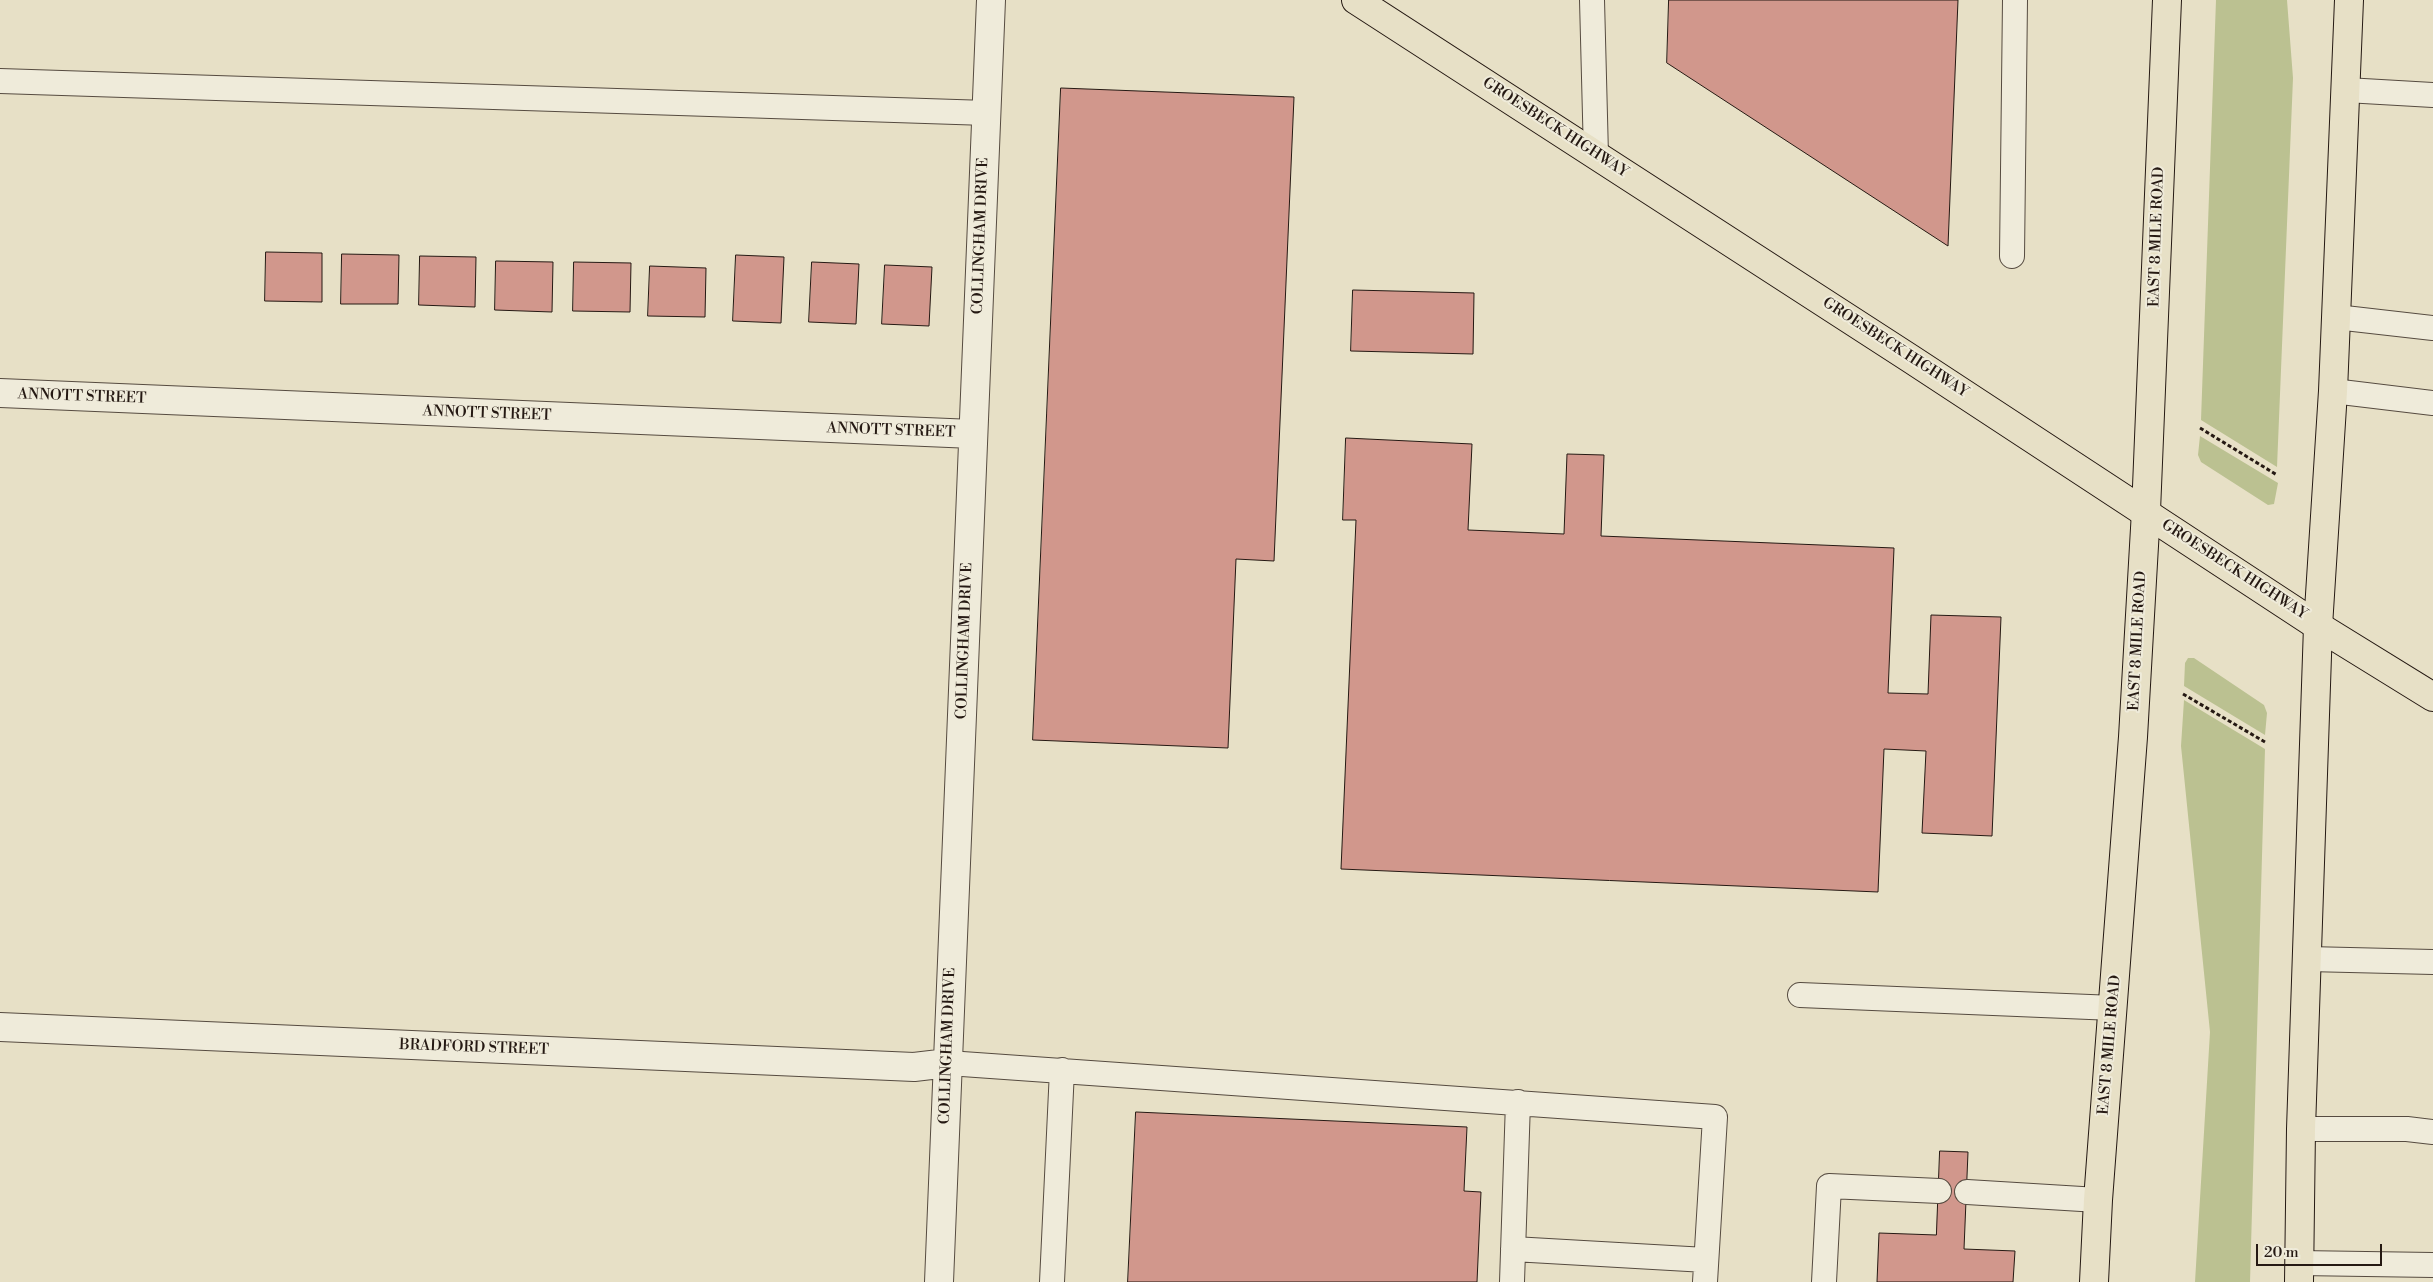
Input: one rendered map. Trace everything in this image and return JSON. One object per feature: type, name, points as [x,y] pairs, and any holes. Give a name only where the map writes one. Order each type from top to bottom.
[{"type":"main road","name":"GROESBECK HIGHWAY","points":[[1356,0],[2146,512],[2318,626],[2433,697]]},
{"type":"main road","name":"EAST 8 MILE ROAD","points":[[2094,1282],[2098,1200],[2114,1008],[2146,512],[2166,0]]},
{"type":"main road","points":[[2299,1272],[2301,1129],[2318,626],[2333,391],[2349,0]]},
{"type":"street","name":"COLLINGHAM DRIVE","points":[[939,1282],[991,0]]},
{"type":"street","name":"ANNOTT STREET","points":[[0,393],[973,434]]},
{"type":"street","name":"BRADFORD STREET","points":[[0,1027],[914,1067],[948,1063]]},
{"type":"lane","points":[[1592,0],[1596,155]]},
{"type":"lane","points":[[2012,256],[2015,0]]},
{"type":"lane","points":[[0,81],[986,113]]},
{"type":"lane","points":[[2346,90],[2433,95]]},
{"type":"lane","points":[[2336,317],[2433,328]]},
{"type":"lane","points":[[2333,391],[2433,403]]},
{"type":"lane","points":[[2308,960],[2433,962]]},
{"type":"lane","points":[[1800,995],[2114,1008]]},
{"type":"lane","points":[[948,1063],[1715,1117],[1705,1271],[1513,1249]]},
{"type":"lane","points":[[1052,1282],[1062,1070]]},
{"type":"lane","points":[[1512,1282],[1518,1102]]},
{"type":"lane","points":[[2301,1129],[2408,1129],[2433,1132]]},
{"type":"lane","points":[[1824,1282],[1829,1186],[1939,1191]]},
{"type":"lane","points":[[1967,1192],[2098,1200]]},
{"type":"lane","points":[[2299,1272],[2433,1265]]},
{"type":"path","points":[[2200,428],[2278,475]]},
{"type":"path","points":[[2183,694],[2265,742]]},
{"type":"green space","points":[[2216,0],[2287,0],[2293,78],[2277,467],[2201,420]]},
{"type":"green space","points":[[2200,436],[2278,483],[2274,504],[2268,505],[2201,462],[2198,455]]},
{"type":"green space","points":[[2188,658],[2194,658],[2264,705],[2267,713],[2265,735],[2184,686],[2185,663]]},
{"type":"green space","points":[[2184,700],[2265,749],[2250,1282],[2195,1282],[2210,1032],[2181,746]]},
{"type":"building","points":[[1669,0],[1958,0],[1948,246],[1667,63]]},
{"type":"building","points":[[1061,88],[1294,97],[1274,561],[1236,559],[1228,748],[1033,740]]},
{"type":"building","points":[[266,252],[322,253],[322,302],[265,301]]},
{"type":"building","points":[[342,254],[399,255],[398,304],[341,304]]},
{"type":"building","points":[[736,255],[784,257],[781,323],[733,321]]},
{"type":"building","points":[[420,256],[476,257],[475,307],[419,305]]},
{"type":"building","points":[[496,261],[553,262],[552,312],[495,310]]},
{"type":"building","points":[[574,262],[631,263],[630,312],[573,311]]},
{"type":"building","points":[[812,262],[859,264],[856,324],[809,322]]},
{"type":"building","points":[[885,265],[932,267],[929,326],[882,324]]},
{"type":"building","points":[[650,266],[706,268],[705,317],[648,316]]},
{"type":"building","points":[[1353,290],[1474,293],[1473,354],[1351,351]]},
{"type":"building","points":[[1346,438],[1472,444],[1468,530],[1564,534],[1567,454],[1604,455],[1601,536],[1894,548],[1888,693],[1928,694],[1931,615],[2001,617],[1992,836],[1922,833],[1926,751],[1884,749],[1878,892],[1341,869],[1356,520],[1343,520]]},
{"type":"building","points":[[1136,1112],[1467,1127],[1464,1191],[1481,1192],[1477,1282],[1128,1282]]},
{"type":"building","points":[[1940,1151],[1968,1152],[1964,1249],[2015,1251],[2013,1282],[1877,1282],[1879,1233],[1936,1235]]}]
